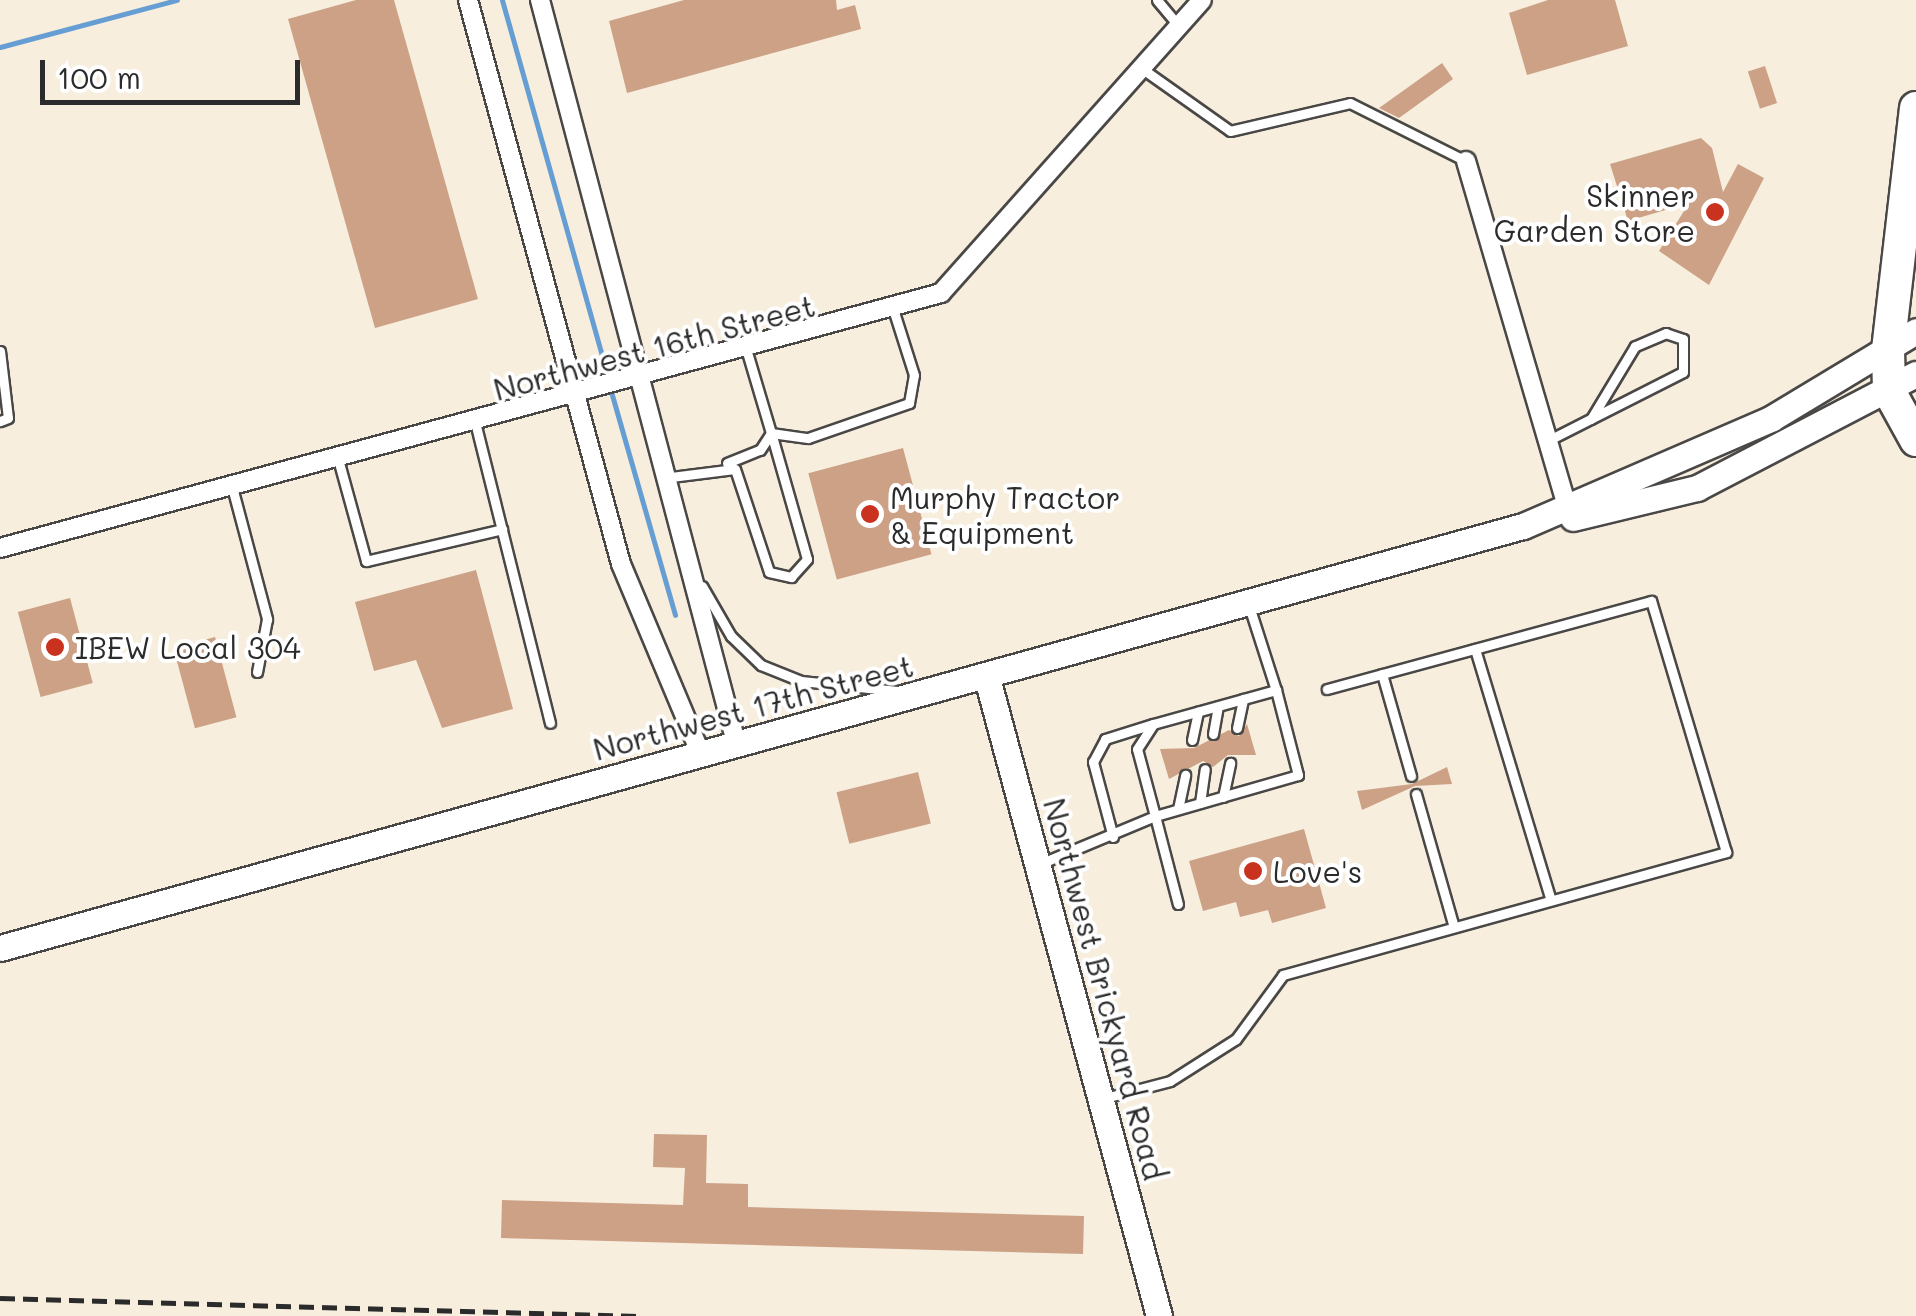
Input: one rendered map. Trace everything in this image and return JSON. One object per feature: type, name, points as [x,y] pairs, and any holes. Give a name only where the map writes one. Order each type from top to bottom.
[{"type":"highway","points":[[1916,108],[1888,349],[1902,382],[1916,440]]},
{"type":"main road","name":"Northwest 17th Street","points":[[1523,526],[1772,418],[1916,331]]},
{"type":"main road","name":"Northwest 17th Street","points":[[0,948],[1249,606],[1523,526],[1697,488],[1902,382]]},
{"type":"main road","name":"Northwest Brickyard Road","points":[[988,678],[1158,1316]]},
{"type":"street","points":[[468,0],[621,564],[702,754]]},
{"type":"street","points":[[540,0],[646,379],[737,746]]},
{"type":"street","name":"Northwest 16th Street","points":[[0,548],[747,352],[894,312],[941,293],[1144,70],[1202,0]]},
{"type":"street","points":[[1466,161],[1568,509]]},
{"type":"lane","points":[[1156,0],[1181,28]]},
{"type":"lane","points":[[1144,70],[1230,131],[1350,104],[1466,161]]},
{"type":"lane","points":[[771,433],[808,438],[908,403],[914,375],[894,312]]},
{"type":"lane","points":[[1547,442],[1683,372],[1683,340],[1666,334],[1634,346],[1590,418]]},
{"type":"lane","points":[[0,350],[8,404],[0,421]]},
{"type":"lane","points":[[727,463],[742,481],[769,572],[791,578],[807,559],[747,352]]},
{"type":"lane","points":[[475,422],[550,723]]},
{"type":"lane","points":[[671,477],[760,450],[771,433]]},
{"type":"lane","points":[[338,459],[366,561],[502,529]]},
{"type":"lane","points":[[232,488],[267,619],[257,672]]},
{"type":"lane","points":[[690,558],[711,607],[761,665],[801,682],[924,694]]},
{"type":"lane","points":[[1098,1100],[1170,1081],[1236,1039],[1283,975],[1726,852],[1651,601],[1326,689]]},
{"type":"lane","points":[[1040,864],[1114,837],[1155,816],[1298,775],[1249,606]]},
{"type":"lane","points":[[1475,649],[1551,900]]},
{"type":"lane","points":[[1382,674],[1412,776]]},
{"type":"lane","points":[[1114,837],[1093,762],[1105,739],[1276,690]]},
{"type":"lane","points":[[1237,728],[1243,699]]},
{"type":"lane","points":[[1212,734],[1218,706]]},
{"type":"lane","points":[[1192,740],[1198,712]]},
{"type":"lane","points":[[1153,724],[1137,749],[1178,904]]},
{"type":"lane","points":[[1222,796],[1230,763]]},
{"type":"lane","points":[[1200,803],[1205,769]]},
{"type":"lane","points":[[1178,809],[1186,774]]},
{"type":"lane","points":[[1416,794],[1454,927]]},
{"type":"building","points":[[356,0],[394,0],[478,299],[375,328],[288,19]]},
{"type":"building","points":[[684,0],[836,0],[837,10],[855,5],[861,29],[627,93],[609,21]]},
{"type":"building","points":[[1548,0],[1615,0],[1628,46],[1527,75],[1509,13]]},
{"type":"building","points":[[1442,63],[1453,79],[1399,118],[1379,108]]},
{"type":"building","points":[[1765,66],[1777,103],[1760,109],[1748,72]]},
{"type":"building","name":"Skinner Garden Store","points":[[1701,138],[1712,148],[1723,192],[1738,164],[1764,178],[1709,285],[1659,251],[1689,203],[1628,221],[1610,164]]},
{"type":"building","name":"Murphy Tractor & Equipment","points":[[903,448],[931,554],[837,580],[808,473]]},
{"type":"building","points":[[476,570],[513,709],[442,728],[416,660],[374,671],[355,602]]},
{"type":"building","name":"IBEW Local 304","points":[[70,598],[93,683],[41,697],[18,612]]},
{"type":"building","points":[[215,637],[236,717],[195,728],[173,648]]},
{"type":"building","points":[[1247,724],[1256,755],[1228,755],[1213,767],[1203,761],[1169,779],[1160,749],[1194,748],[1229,730],[1239,736]]},
{"type":"building","points":[[1447,767],[1452,784],[1415,786],[1362,810],[1357,791],[1412,784]]},
{"type":"building","points":[[918,772],[931,823],[849,844],[836,792]]},
{"type":"building","points":[[1304,829],[1326,908],[1272,923],[1268,910],[1240,917],[1236,902],[1203,911],[1189,861]]},
{"type":"building","points":[[654,1134],[707,1135],[706,1183],[748,1184],[748,1207],[1084,1216],[1083,1254],[501,1238],[502,1200],[683,1205],[685,1168],[653,1167]]},
{"type":"waterway","points":[[0,47],[177,0]]},
{"type":"waterway","points":[[502,0],[608,378]]},
{"type":"waterway","points":[[610,388],[675,615]]},
{"type":"railway","points":[[0,1298],[639,1316]]},
{"type":"place","name":"Skinner Garden Store","points":[[1715,212]]},
{"type":"place","name":"Murphy Tractor & Equipment","points":[[870,514]]},
{"type":"place","name":"IBEW Local 304","points":[[55,647]]},
{"type":"place","name":"Love's","points":[[1253,871]]}]
